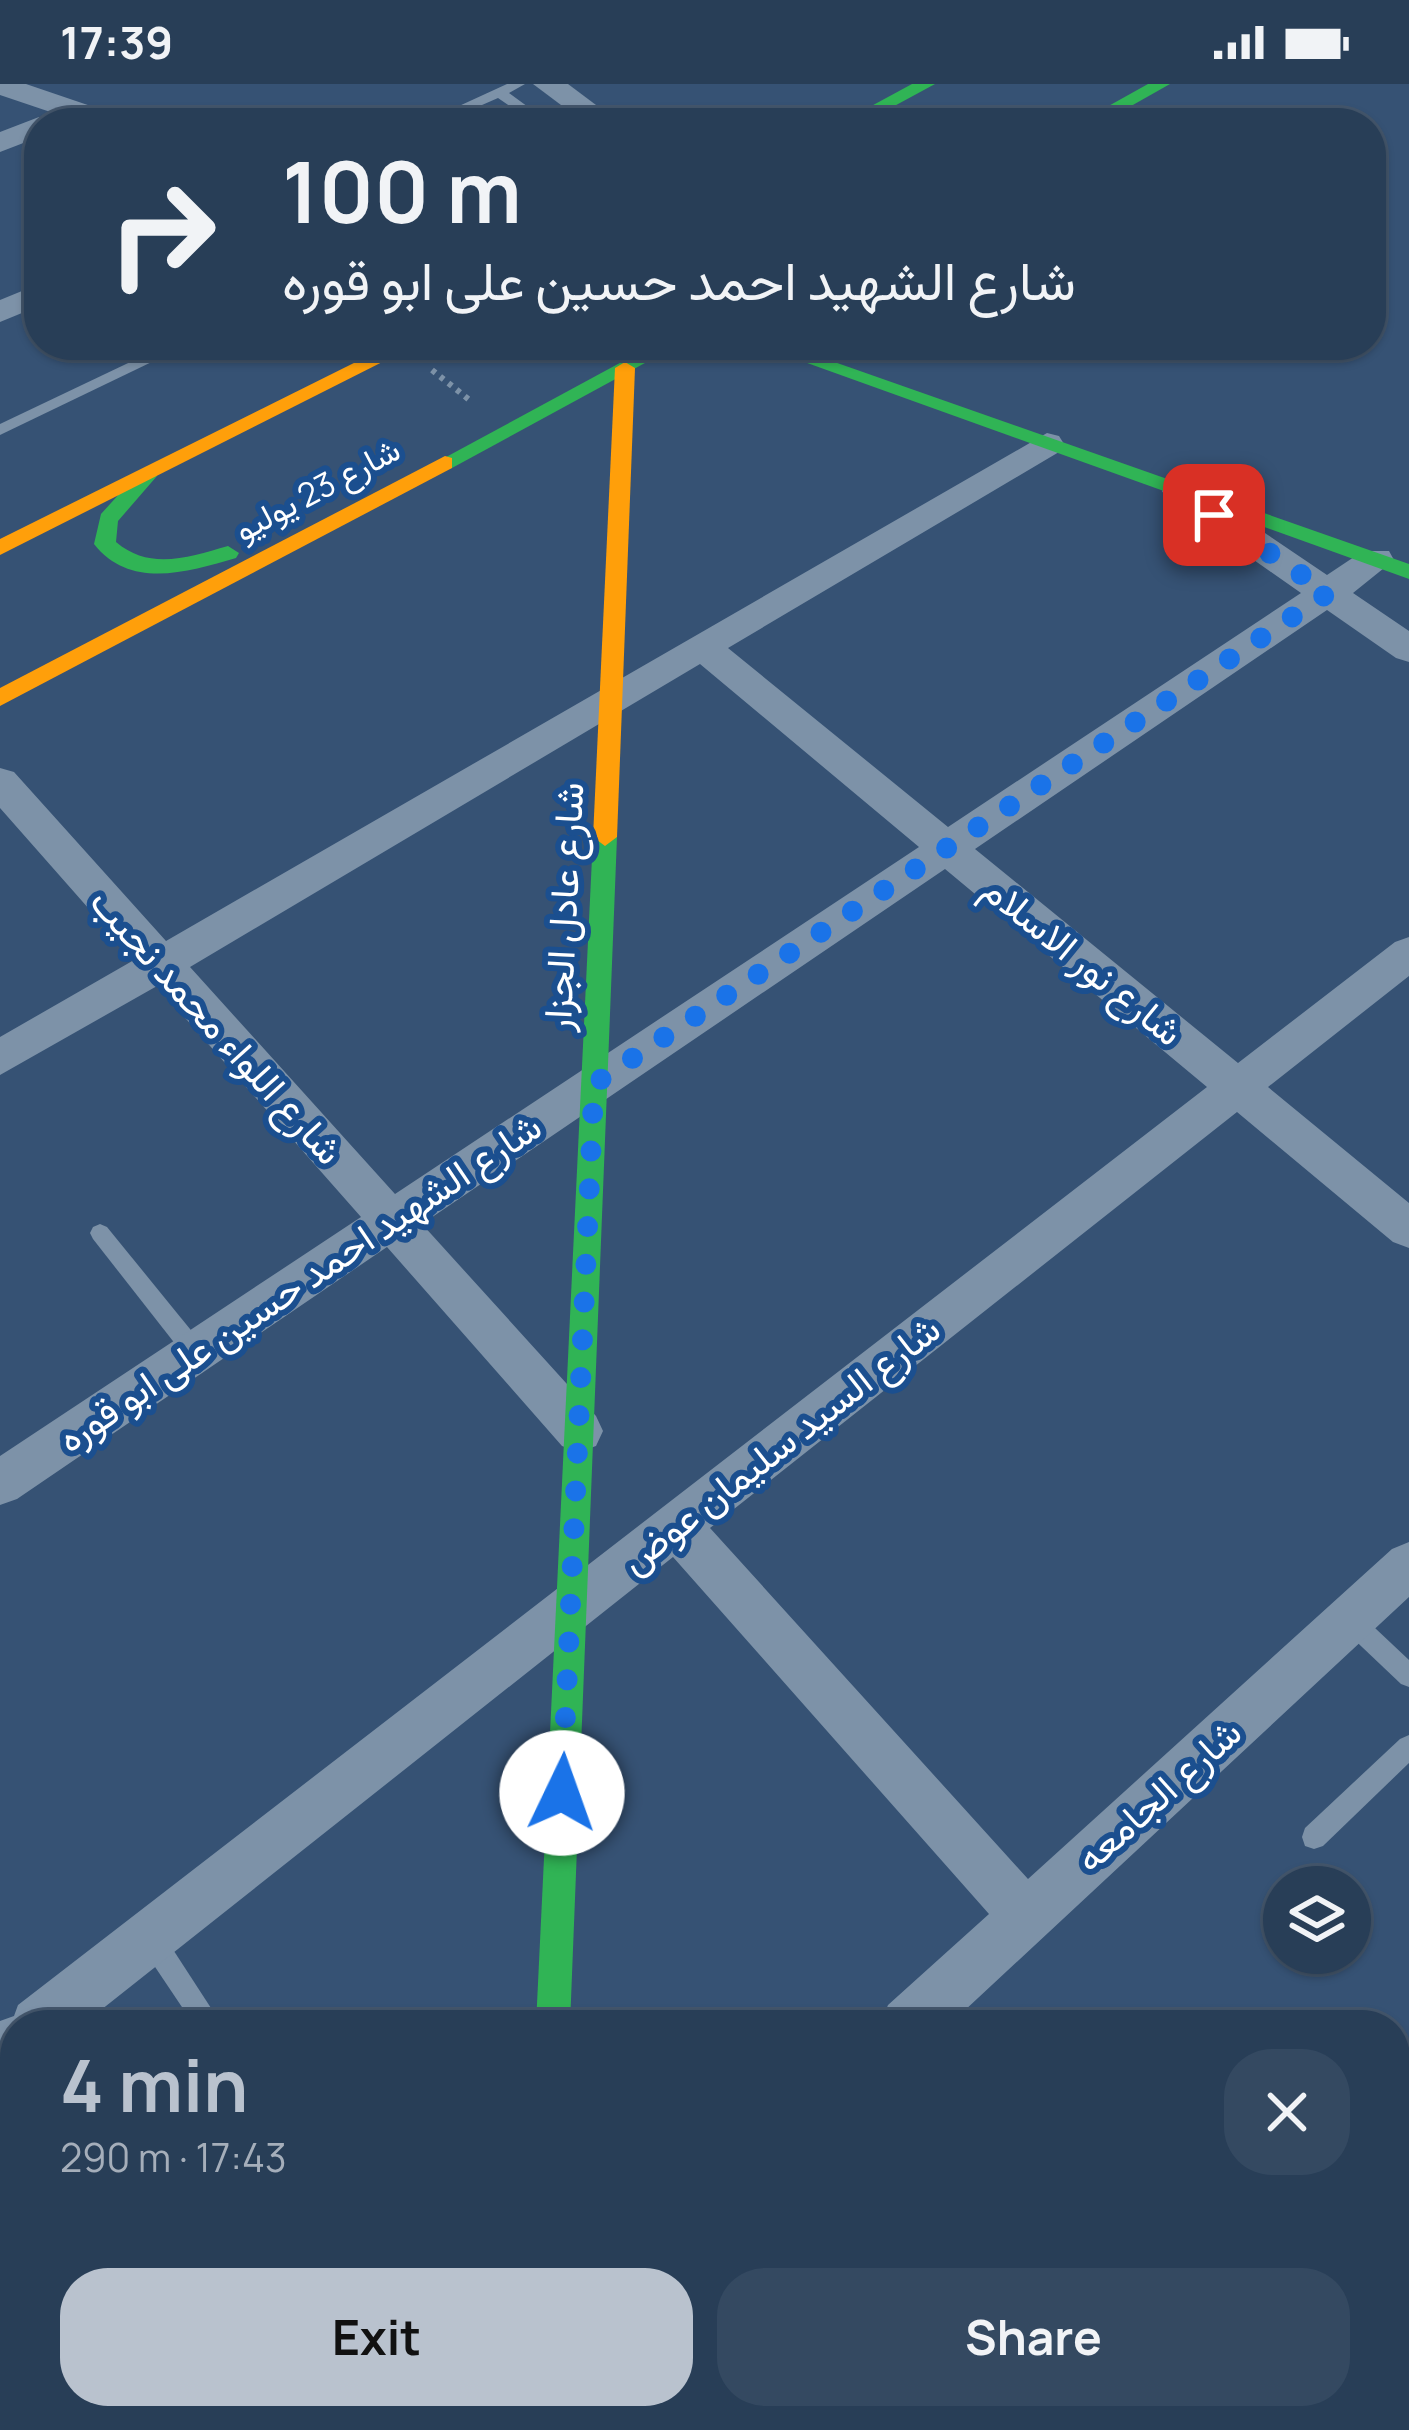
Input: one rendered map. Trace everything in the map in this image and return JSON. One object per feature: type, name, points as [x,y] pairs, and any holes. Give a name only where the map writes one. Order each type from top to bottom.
[{"type":"street","points":[[548,84],[583,108]]},
{"type":"street","points":[[879,108],[926,84]]},
{"type":"street","points":[[1115,108],[1161,84]]},
{"type":"street","points":[[0,85],[67,108]]},
{"type":"street","points":[[0,548],[377,360]]},
{"type":"street","name":"شارع 23 يوليو","points":[[0,698],[640,360]]},
{"type":"street","points":[[809,360],[1393,566]]},
{"type":"street","name":"شارع عادل الجزار","points":[[554,2010],[625,368]]},
{"type":"street","points":[[0,1058],[1047,444]]},
{"type":"street","points":[[148,475],[108,519],[104,532],[105,544],[126,565],[162,570],[181,567],[323,526]]},
{"type":"street","points":[[1177,489],[1409,650]]},
{"type":"street","name":"شارع الشهيد احمد حسين على ابو قوره","points":[[0,1484],[1328,593],[1393,566]]},
{"type":"street","name":"شارع نور الاسلام","points":[[702,646],[1409,1228]]},
{"type":"street","name":"شارع اللواء محمد نجيب","points":[[0,782],[579,1431]]},
{"type":"street","name":"شارع السيد سليمان عوض","points":[[57,2010],[1409,953]]},
{"type":"street","points":[[676,1525],[1026,1916]]},
{"type":"street","name":"شارع الجامعه","points":[[924,2010],[1409,1565]]},
{"type":"lane","points":[[464,108],[518,84]]},
{"type":"lane","points":[[500,92],[522,108]]},
{"type":"lane","points":[[0,430],[147,360]]},
{"type":"lane","points":[[100,1233],[195,1352]]},
{"type":"lane","points":[[1350,1620],[1409,1676]]},
{"type":"lane","points":[[1313,1837],[1409,1747]]},
{"type":"lane","points":[[150,1937],[199,2010]]},
{"type":"path","points":[[422,360],[507,429]]},
{"type":"traffic: fast","points":[[879,108],[926,84]]},
{"type":"traffic: fast","points":[[1115,108],[1161,84]]},
{"type":"traffic: fast","points":[[445,463],[640,360]]},
{"type":"traffic: fast","points":[[809,360],[1409,572]]},
{"type":"traffic: fast","points":[[147,476],[108,519],[105,544],[119,556],[148,567],[179,566],[228,553]]},
{"type":"traffic: fast","points":[[554,2010],[605,837]]},
{"type":"traffic: slow","points":[[0,548],[376,360]]},
{"type":"traffic: slow","points":[[605,837],[625,368]]},
{"type":"traffic: slow","points":[[0,698],[445,463]]},
{"type":"route","points":[[562,1793],[594,1084],[1328,593],[1214,515]]}]
